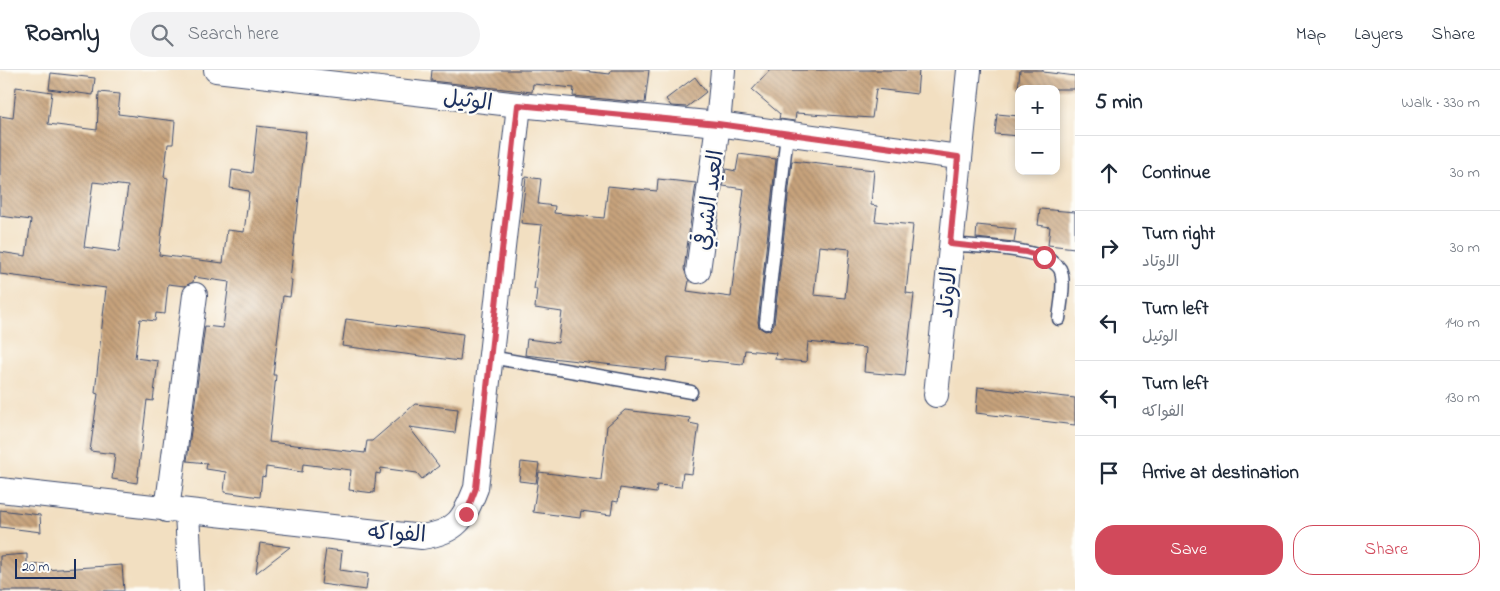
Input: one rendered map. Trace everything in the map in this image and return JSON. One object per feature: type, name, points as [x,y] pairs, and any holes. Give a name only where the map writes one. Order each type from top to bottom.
[{"type":"street","name":"الوثيل","points":[[216,70],[518,105],[718,124],[958,157]]},
{"type":"street","name":"العيد الشرقي","points":[[698,271],[718,124],[723,70]]},
{"type":"street","name":"الاوتاد","points":[[936,395],[968,70]]},
{"type":"street","name":"الفواكه","points":[[0,490],[422,537],[436,535],[454,526],[466,514],[476,488],[518,105]]},
{"type":"street","points":[[191,591],[177,511],[196,295]]},
{"type":"lane","points":[[766,322],[787,134]]},
{"type":"lane","points":[[950,244],[1026,252],[1052,261],[1060,270],[1062,278],[1059,319]]},
{"type":"lane","points":[[490,357],[690,392]]},
{"type":"building","points":[[432,70],[574,70],[610,74],[611,70],[649,70],[645,103],[573,96],[574,88],[533,84],[532,92],[431,81]]},
{"type":"building","points":[[770,70],[919,70],[917,94],[876,89],[872,118],[796,113],[795,121],[779,119],[780,114],[752,90]]},
{"type":"building","points":[[1020,70],[1043,70],[1043,72],[1075,76],[1075,89],[1060,89],[1060,85],[1018,85]]},
{"type":"building","points":[[51,73],[95,78],[93,95],[49,89]]},
{"type":"building","points":[[695,77],[706,92],[687,107],[671,106],[666,99]]},
{"type":"building","points":[[16,87],[52,92],[48,124],[97,130],[99,92],[120,94],[118,114],[175,121],[173,144],[168,144],[164,177],[168,178],[159,255],[223,263],[227,230],[244,232],[249,191],[230,188],[232,170],[252,173],[257,126],[306,132],[290,280],[292,280],[290,297],[283,296],[273,375],[276,375],[269,442],[365,453],[367,441],[372,441],[415,404],[458,409],[455,433],[409,427],[439,466],[422,479],[417,473],[381,468],[380,474],[376,473],[374,493],[349,490],[351,470],[303,464],[302,472],[266,467],[265,477],[262,476],[260,497],[224,492],[226,472],[206,469],[207,463],[187,461],[205,326],[223,328],[229,282],[194,277],[193,282],[185,286],[168,284],[165,314],[156,313],[155,321],[140,319],[135,358],[158,361],[153,401],[147,400],[137,483],[112,479],[115,454],[90,451],[98,394],[95,393],[106,288],[0,274],[0,252],[26,256],[31,220],[0,216],[0,116],[13,118]],"holes":[[[93,182],[128,186],[119,252],[84,247]]]},
{"type":"building","points":[[997,114],[1015,116],[1015,136],[995,134]]},
{"type":"building","points":[[739,154],[776,159],[758,322],[759,327],[765,331],[770,330],[774,324],[792,161],[874,170],[871,205],[877,206],[875,221],[913,225],[906,293],[914,294],[905,376],[864,372],[866,348],[808,342],[806,362],[775,359],[776,353],[745,350],[743,364],[668,357],[666,371],[525,355],[527,339],[558,343],[562,312],[535,308],[537,289],[534,289],[542,225],[521,223],[526,177],[541,179],[538,204],[555,206],[554,213],[604,218],[608,186],[657,191],[658,179],[696,183],[684,269],[689,281],[687,291],[731,297],[744,189],[723,186],[726,169],[736,171]],"holes":[[[819,246],[850,249],[845,298],[814,295]]]},
{"type":"building","points":[[1040,209],[1075,212],[1075,248],[1048,245],[1050,227],[1038,225]]},
{"type":"building","points":[[977,225],[1016,229],[1014,242],[976,238]]},
{"type":"building","points":[[346,319],[463,334],[460,361],[342,346]]},
{"type":"building","points":[[978,387],[1075,398],[1075,425],[976,413]]},
{"type":"building","points":[[625,410],[690,418],[689,423],[699,425],[692,474],[683,473],[681,487],[657,485],[656,493],[620,488],[618,502],[613,501],[611,515],[581,511],[580,518],[533,512],[539,472],[601,480],[607,426]]},
{"type":"building","points":[[521,462],[539,464],[536,483],[519,481]]},
{"type":"building","points":[[0,510],[40,515],[41,532],[0,527]]},
{"type":"building","points":[[260,543],[290,547],[256,573]]},
{"type":"building","points":[[326,549],[342,551],[340,570],[368,574],[366,590],[321,584]]},
{"type":"building","points":[[27,554],[27,565],[44,564],[44,570],[122,565],[124,591],[0,591],[0,556]]},
{"type":"route","points":[[466,514],[476,488],[518,105],[718,124],[958,157],[950,244],[1026,252],[1044,257]]}]
